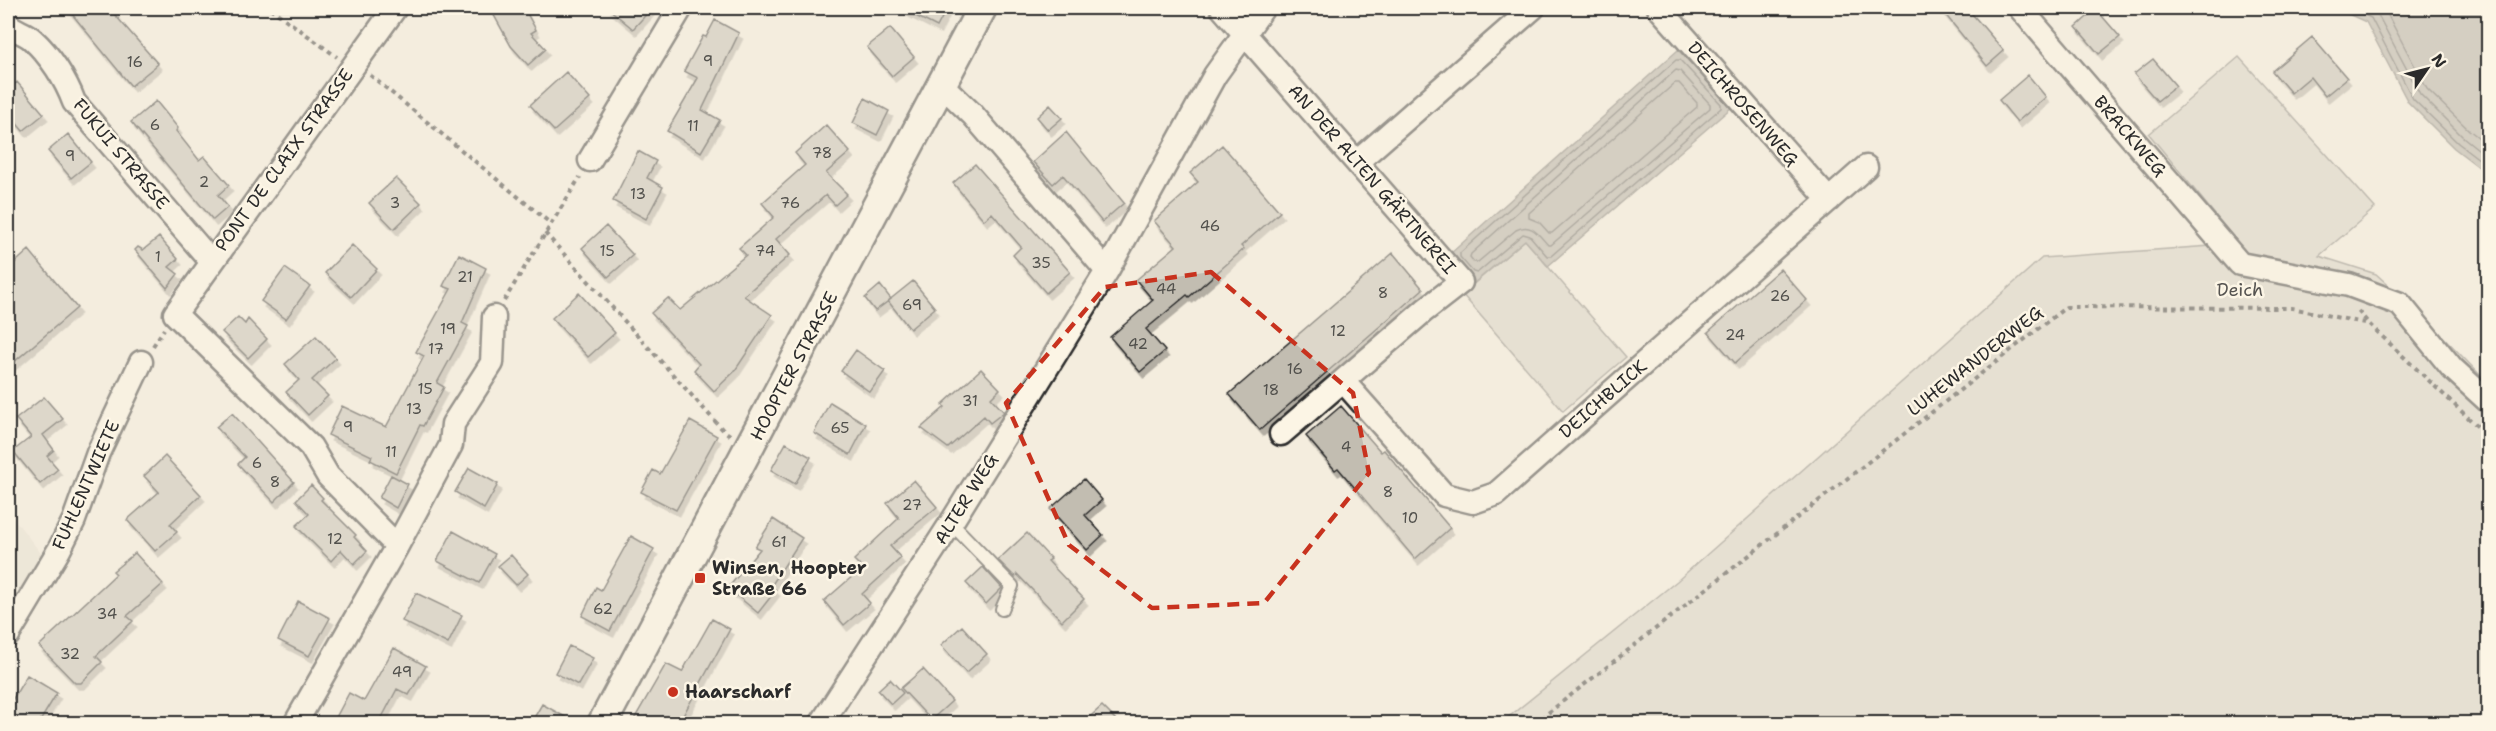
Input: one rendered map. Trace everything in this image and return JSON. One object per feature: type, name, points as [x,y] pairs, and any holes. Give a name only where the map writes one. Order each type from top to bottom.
[{"type":"street","name":"PONT DE CLAIX STRASSE","points":[[175,314],[395,8]]},
{"type":"street","name":"HOOPTER STRASSE","points":[[602,723],[750,449],[982,8]]},
{"type":"street","name":"AN DER ALTEN GÄRTNEREI","points":[[1222,8],[1358,161],[1461,282],[1281,434]]},
{"type":"street","name":"ALTER WEG","points":[[820,723],[951,523],[1107,271],[1215,75],[1263,8]]},
{"type":"street","points":[[1358,161],[1533,8]]},
{"type":"street","name":"DEICHROSENWEG","points":[[1659,8],[1828,200]]},
{"type":"street","name":"BRACKWEG","points":[[2020,8],[2240,264],[2349,285],[2400,304],[2451,368],[2488,401]]},
{"type":"street","points":[[590,160],[678,9]]},
{"type":"street","name":"FUKUI STRASSE","points":[[8,24],[11,28],[31,38],[67,82],[74,102],[211,261]]},
{"type":"street","points":[[942,85],[973,115],[1107,271]]},
{"type":"street","name":"DEICHBLICK","points":[[1343,381],[1444,495],[1473,502],[1496,494],[1866,167]]},
{"type":"street","points":[[175,314],[311,447],[328,476],[397,546]]},
{"type":"street","points":[[295,723],[397,546],[450,445],[453,424],[492,363],[494,317]]},
{"type":"street","name":"FUHLENTWIETE","points":[[8,635],[59,550],[74,520],[98,453],[141,362]]},
{"type":"lane","points":[[951,523],[1012,586],[1002,609]]},
{"type":"path","points":[[270,8],[338,58],[365,71],[550,223]]},
{"type":"path","points":[[494,317],[590,160]]},
{"type":"path","points":[[545,233],[723,430],[750,449]]},
{"type":"path","name":"LUHEWANDERWEG","points":[[1534,723],[2066,307],[2292,308],[2369,324],[2478,427],[2488,432]]},
{"type":"path","points":[[141,362],[175,314]]},
{"type":"highlighted area","points":[[1211,272],[1353,393],[1369,473],[1264,603],[1152,608],[1069,545],[1006,403],[1105,287]]},
{"type":"shaded area","points":[[8,511],[43,556],[8,615]]},
{"type":"green space","name":"Deich","points":[[2239,57],[2375,208],[2319,256],[2376,274],[2430,323],[2488,383],[2488,723],[1500,724],[1677,581],[2042,258],[2239,244],[2149,134]]},
{"type":"green space","points":[[1525,240],[1626,357],[1563,411],[1462,294]]},
{"type":"water","points":[[2335,8],[2488,8],[2488,174],[2454,148],[2408,102],[2366,22]]},
{"type":"water","points":[[1678,50],[1732,107],[1548,266],[1525,240],[1474,283],[1450,254]]},
{"type":"building","points":[[67,8],[109,8],[158,64],[131,86]]},
{"type":"building","points":[[490,8],[524,8],[536,30],[531,33],[546,49],[528,65],[511,46]]},
{"type":"building","points":[[608,8],[652,8],[633,29]]},
{"type":"building","points":[[900,8],[947,8],[937,27]]},
{"type":"building","points":[[1940,8],[1967,8],[2004,51],[1987,66]]},
{"type":"building","points":[[2096,9],[2120,37],[2099,54],[2076,27]]},
{"type":"building","points":[[715,20],[739,33],[702,110],[720,120],[701,152],[667,131],[698,78],[684,71],[703,36],[706,37]]},
{"type":"building","points":[[890,28],[914,57],[892,76],[867,47]]},
{"type":"building","points":[[2312,37],[2347,78],[2325,96],[2310,77],[2291,93],[2272,71]]},
{"type":"building","points":[[2153,59],[2176,86],[2157,101],[2134,74]]},
{"type":"building","points":[[566,72],[590,99],[554,131],[530,105]]},
{"type":"building","points":[[2028,75],[2046,97],[2017,122],[1999,100]]},
{"type":"building","points":[[17,82],[44,114],[23,131],[8,113],[8,90]]},
{"type":"building","points":[[865,98],[889,111],[877,135],[853,123]]},
{"type":"building","points":[[156,101],[178,128],[176,131],[199,160],[204,156],[229,185],[218,195],[228,207],[213,220],[131,122]]},
{"type":"building","points":[[1050,105],[1062,118],[1048,130],[1037,117]]},
{"type":"building","points":[[826,125],[850,152],[826,173],[847,194],[835,205],[826,195],[776,239],[790,255],[744,296],[772,315],[734,372],[714,391],[694,370],[699,364],[651,313],[668,298],[680,310],[746,255],[739,248],[774,217],[762,203],[805,165],[795,153]]},
{"type":"building","points":[[1066,132],[1124,203],[1102,222],[1063,175],[1053,184],[1033,162]]},
{"type":"building","points":[[68,134],[91,162],[71,178],[48,151]]},
{"type":"building","points":[[1222,145],[1280,212],[1241,246],[1244,249],[1189,297],[1187,295],[1146,329],[1165,351],[1140,372],[1110,337],[1153,300],[1136,280],[1176,246],[1154,221],[1198,182],[1190,173]]},
{"type":"building","points":[[638,151],[656,161],[647,178],[663,187],[646,219],[613,201]]},
{"type":"building","points":[[975,164],[1070,272],[1046,293],[1013,255],[1021,247],[992,213],[984,220],[953,183]]},
{"type":"building","points":[[396,178],[421,203],[394,229],[369,203]]},
{"type":"building","points":[[606,226],[633,255],[608,277],[582,248]]},
{"type":"building","points":[[159,237],[178,259],[169,267],[178,274],[167,288],[135,250],[138,247],[143,250]]},
{"type":"building","points":[[352,245],[377,269],[351,297],[325,273]]},
{"type":"building","points":[[29,250],[77,308],[8,367],[8,269]]},
{"type":"building","points":[[1393,253],[1423,289],[1260,430],[1229,394]]},
{"type":"building","points":[[459,254],[486,268],[462,323],[468,326],[437,383],[444,387],[423,426],[420,425],[396,473],[370,460],[372,456],[328,435],[342,406],[386,427],[424,356],[416,352],[451,289],[443,286]]},
{"type":"building","points":[[285,268],[310,286],[286,319],[261,301]]},
{"type":"building","points":[[1780,269],[1807,300],[1735,363],[1708,332]]},
{"type":"building","points":[[913,281],[935,308],[910,329],[888,301]]},
{"type":"building","points":[[880,285],[891,299],[875,311],[865,298]]},
{"type":"building","points":[[579,293],[615,333],[588,357],[552,318]]},
{"type":"building","points":[[238,317],[245,324],[248,319],[267,339],[248,358],[222,332]]},
{"type":"building","points":[[316,336],[336,358],[312,380],[328,396],[308,415],[286,392],[299,380],[285,364]]},
{"type":"building","points":[[856,350],[885,371],[870,392],[841,371]]},
{"type":"building","points":[[981,369],[1000,389],[991,398],[1004,412],[990,423],[984,416],[948,448],[921,428],[945,407],[942,405]]},
{"type":"building","points":[[44,397],[63,419],[43,435],[54,450],[47,456],[58,469],[40,484],[13,451],[31,437],[16,419]]},
{"type":"building","points":[[830,402],[866,424],[850,455],[814,433]]},
{"type":"building","points":[[1341,406],[1381,452],[1384,450],[1450,528],[1415,559],[1338,468],[1335,470],[1306,436]]},
{"type":"building","points":[[232,413],[294,482],[274,502],[238,464],[245,457],[216,427]]},
{"type":"building","points":[[690,421],[717,436],[676,510],[641,492],[653,470],[660,474]]},
{"type":"building","points":[[786,443],[811,457],[795,484],[771,470]]},
{"type":"building","points":[[165,456],[201,495],[170,524],[177,532],[155,551],[127,520],[159,492],[144,476]]},
{"type":"building","points":[[469,468],[498,484],[484,509],[455,492]]},
{"type":"building","points":[[391,475],[408,484],[396,508],[379,498]]},
{"type":"building","points":[[1084,479],[1102,500],[1085,515],[1103,535],[1087,550],[1050,509]]},
{"type":"building","points":[[914,480],[937,507],[890,546],[901,558],[862,594],[870,603],[844,625],[824,601],[862,568],[854,560],[899,518],[887,503]]},
{"type":"building","points":[[311,485],[323,498],[321,500],[356,535],[354,537],[367,551],[354,564],[341,550],[331,561],[296,526],[309,514],[296,500]]},
{"type":"building","points":[[773,519],[802,538],[771,586],[776,590],[758,613],[728,588],[760,549],[755,547]]},
{"type":"building","points":[[453,531],[495,554],[479,583],[437,561]]},
{"type":"building","points":[[1027,533],[1051,559],[1048,561],[1084,599],[1062,621],[1017,574],[1015,577],[998,560]]},
{"type":"building","points":[[631,536],[654,549],[610,631],[582,616],[596,587],[601,590]]},
{"type":"building","points":[[135,553],[163,584],[127,616],[133,621],[96,656],[102,662],[81,683],[75,683],[39,646],[116,574],[113,571]]},
{"type":"building","points":[[511,555],[528,574],[516,585],[498,566]]},
{"type":"building","points":[[983,567],[1002,588],[986,604],[966,583]]},
{"type":"building","points":[[416,593],[462,615],[448,644],[402,621]]},
{"type":"building","points":[[298,601],[330,618],[309,656],[278,640]]},
{"type":"building","points":[[712,619],[730,629],[679,723],[632,723],[666,664],[682,672]]},
{"type":"building","points":[[962,626],[987,654],[966,673],[941,645]]},
{"type":"building","points":[[569,646],[593,658],[578,685],[555,673]]},
{"type":"building","points":[[394,648],[426,666],[409,695],[397,689],[379,723],[333,723],[349,693],[364,701]]},
{"type":"building","points":[[923,669],[952,701],[931,720],[901,688]]},
{"type":"building","points":[[27,675],[57,693],[39,723],[21,723],[8,715],[8,707]]},
{"type":"building","points":[[890,679],[903,693],[891,704],[878,690]]},
{"type":"building","points":[[542,704],[576,723],[531,723]]},
{"type":"building","points":[[1102,706],[1119,723],[1083,723]]},
{"type":"place","name":"Winsen, Hoopter Straße 66","points":[[700,578]]},
{"type":"place","name":"Haarscharf","points":[[673,692]]}]
